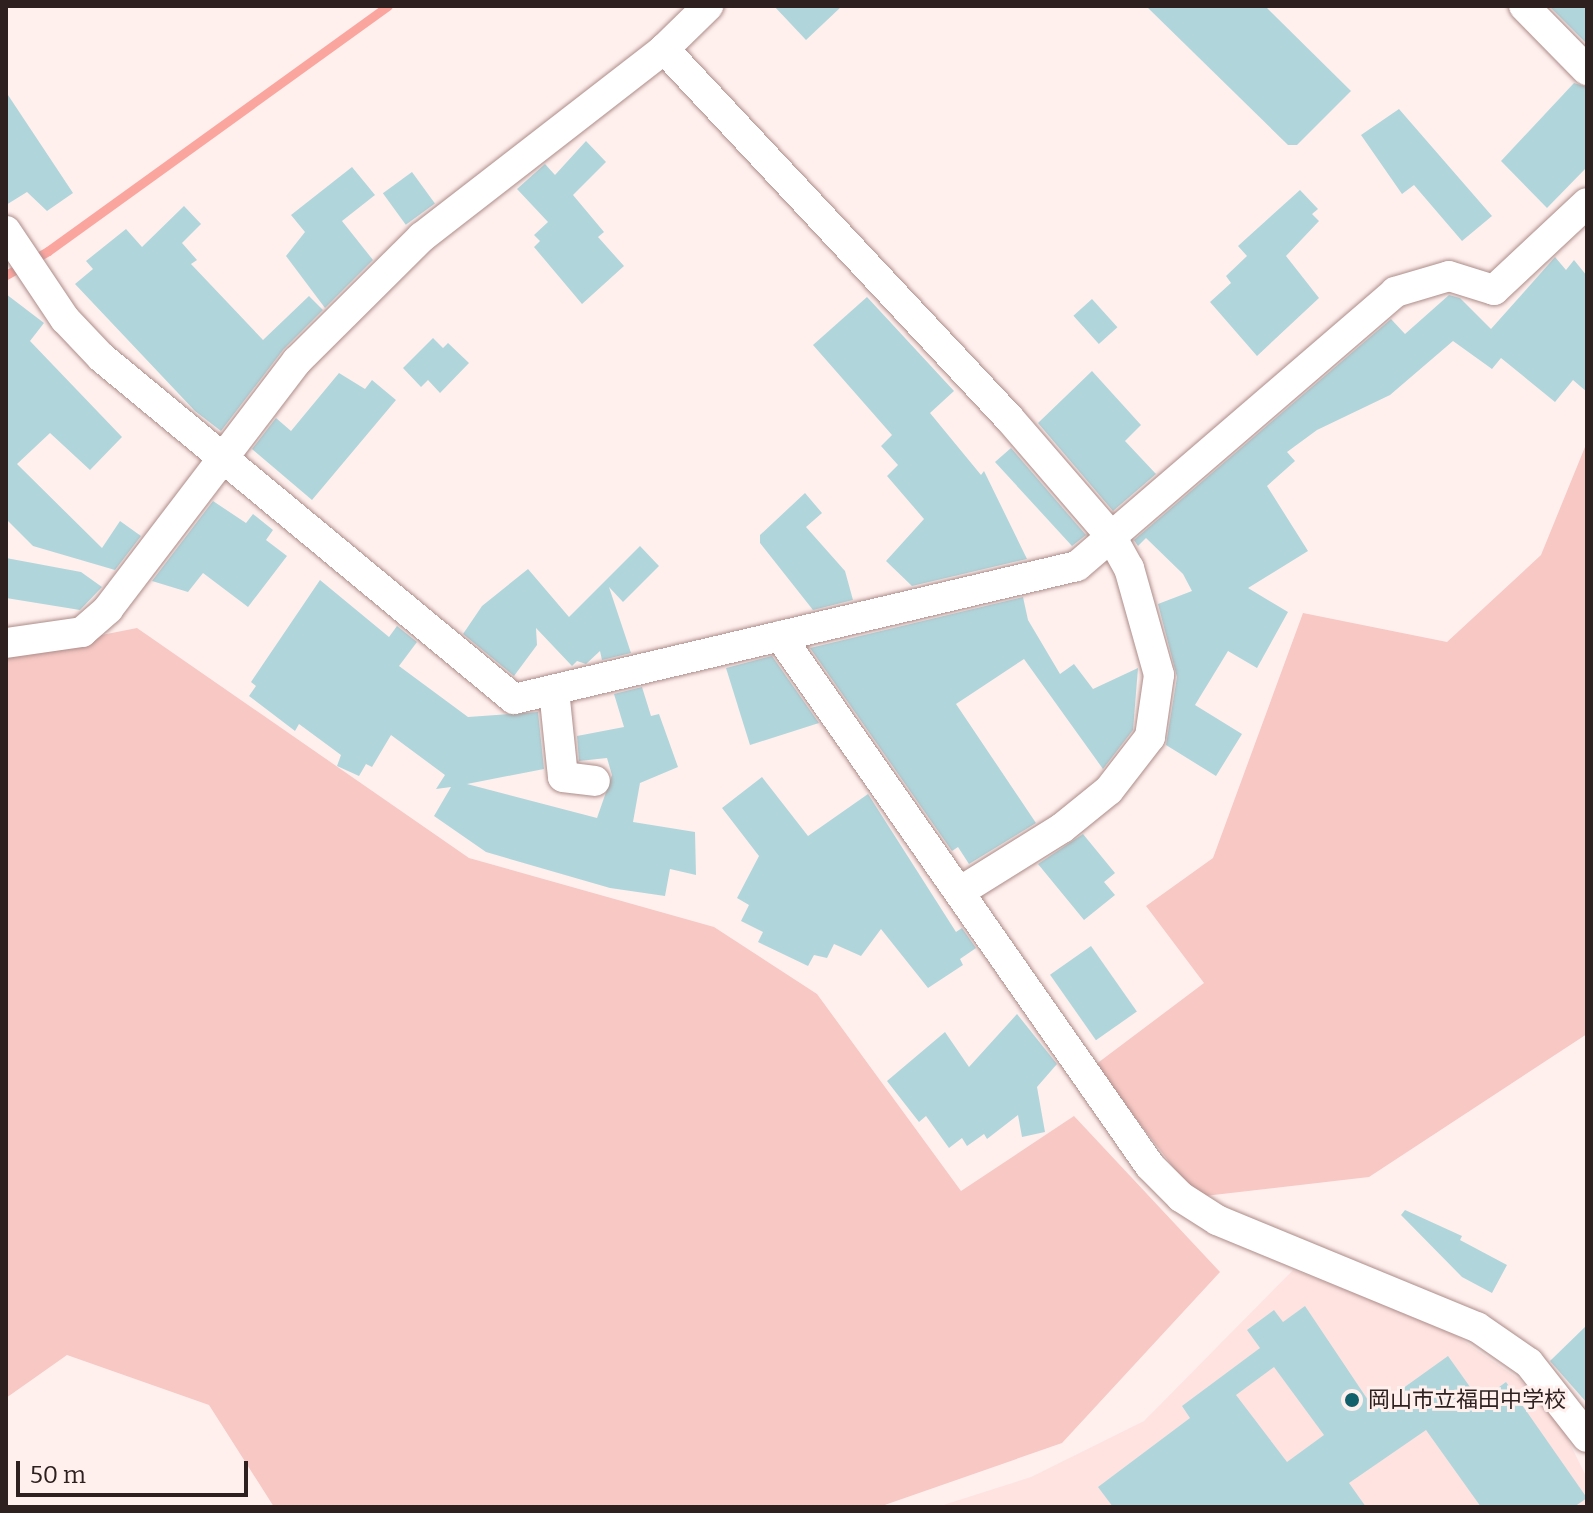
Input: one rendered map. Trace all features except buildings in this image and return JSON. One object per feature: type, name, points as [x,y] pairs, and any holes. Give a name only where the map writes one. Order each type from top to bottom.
[{"type":"street","points":[[6,643],[82,632],[108,609],[220,458],[297,361],[422,237],[664,49],[708,6]]},
{"type":"street","points":[[1524,6],[1587,70]]},
{"type":"street","points":[[664,49],[1009,418],[1111,536],[1129,568],[1159,675],[1150,737],[1109,790],[1062,828],[959,892]]},
{"type":"street","points":[[20,254],[101,357],[514,699],[1077,566],[1395,292],[1449,276],[1494,290],[1587,203]]},
{"type":"street","points":[[780,636],[1150,1166],[1181,1197],[1217,1220],[1477,1327],[1529,1363],[1587,1437]]},
{"type":"street","points":[[554,690],[563,777],[595,781]]},
{"type":"shaded area","points":[[1587,442],[1587,1034],[1369,1177],[1196,1197],[1095,1065],[1204,983],[1146,906],[1213,858],[1303,613],[1447,642],[1541,555]]},
{"type":"shaded area","points":[[137,628],[469,858],[714,927],[817,994],[961,1191],[1074,1116],[1220,1272],[1062,1443],[879,1507],[274,1507],[209,1405],[67,1355],[6,1398],[6,654]]},
{"type":"shaded area","name":"岡山市立福田中学校","points":[[1293,1270],[1439,1324],[1520,1380],[1558,1420],[1587,1478],[1587,1507],[937,1507],[1031,1477],[1144,1421]]},
{"type":"waterway","points":[[6,275],[48,251],[388,6]]},
{"type":"place","name":"岡山市立福田中学校","points":[[1352,1400]]}]
